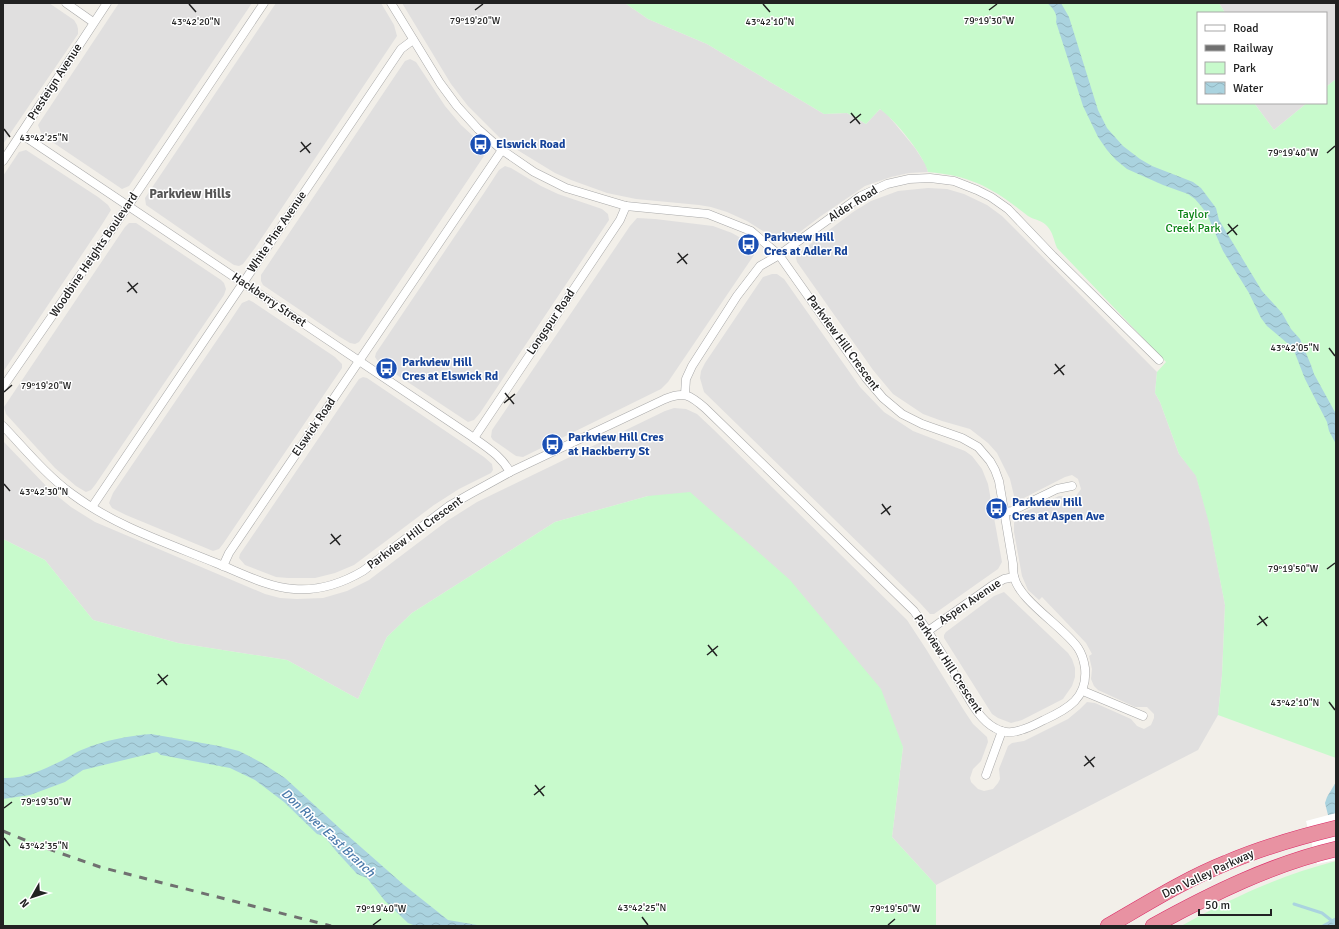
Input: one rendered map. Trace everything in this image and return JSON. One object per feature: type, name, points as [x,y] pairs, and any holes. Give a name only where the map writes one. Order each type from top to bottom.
[{"type":"highway","name":"Don Valley Parkway","points":[[1108,926],[1156,898],[1225,863],[1257,851],[1336,828]]},
{"type":"highway","name":"Don Valley Parkway","points":[[1154,926],[1213,894],[1255,876],[1312,854],[1336,849]]},
{"type":"street","points":[[66,3],[93,22]]},
{"type":"street","name":"Presteign Avenue","points":[[3,161],[93,22],[107,3]]},
{"type":"street","name":"Woodbine Heights Boulevard","points":[[3,387],[128,206],[264,3]]},
{"type":"street","name":"Parkview Hill Crescent","points":[[391,3],[440,83],[457,106],[478,129],[502,150],[534,172],[566,188],[626,206],[708,214],[751,231],[779,256],[866,378],[883,398],[902,414],[928,428],[962,438],[978,447],[984,453],[995,470],[999,481],[1014,578],[1020,589],[1030,601],[1078,648],[1082,655],[1084,664],[1085,682],[1083,690]]},
{"type":"street","name":"White Pine Avenue","points":[[92,507],[402,49],[413,40]]},
{"type":"street","name":"Hackberry Street","points":[[21,134],[474,438],[497,454],[505,463],[510,472]]},
{"type":"street","name":"Elswick Road","points":[[223,566],[229,553],[502,150]]},
{"type":"street","name":"Alder Road","points":[[685,394],[686,379],[692,366],[737,296],[760,266],[779,256],[861,196],[887,184],[916,179],[930,178],[954,181],[991,197],[1008,209],[1053,256],[1159,360]]},
{"type":"street","name":"Longspur Road","points":[[474,438],[620,220],[626,206]]},
{"type":"street","name":"Parkview Hill Crescent","points":[[3,426],[58,483],[70,493],[109,518],[260,581],[287,588],[304,589],[321,588],[338,583],[363,571],[448,506],[510,472],[564,448],[665,399],[685,394],[695,399],[705,408],[914,611],[983,719],[995,729],[1002,731]]},
{"type":"street","points":[[1004,512],[1012,511],[1057,490],[1072,486]]},
{"type":"street","name":"Aspen Avenue","points":[[928,631],[992,585],[1004,579],[1014,578]]},
{"type":"street","points":[[986,775],[1002,731],[1011,732],[1021,730],[1058,714],[1078,698],[1083,690],[1143,716]]},
{"type":"shaded area","points":[[3,3],[49,3],[74,20],[77,25],[78,34],[3,144]]},
{"type":"shaded area","points":[[119,3],[252,3],[129,186],[122,189],[42,135],[38,125]]},
{"type":"shaded area","points":[[276,3],[381,3],[394,25],[397,36],[255,248],[243,264],[239,266],[234,265],[214,252],[146,205],[145,198]]},
{"type":"shaded area","points":[[402,3],[625,3],[648,19],[707,44],[824,114],[847,113],[866,124],[880,109],[887,114],[915,148],[926,165],[928,172],[909,173],[891,177],[865,186],[788,241],[787,239],[783,241],[777,240],[747,221],[711,207],[636,199],[607,193],[555,173],[499,137],[468,106],[451,84]]},
{"type":"shaded area","points":[[1219,3],[1336,3],[1336,79],[1327,86],[1327,12],[1224,12]]},
{"type":"shaded area","points":[[410,59],[416,62],[445,106],[461,125],[484,146],[486,153],[359,342],[355,344],[350,343],[263,285],[261,275],[405,61]]},
{"type":"shaded area","points":[[1255,104],[1306,104],[1274,130]]},
{"type":"shaded area","points":[[26,150],[98,197],[108,205],[111,210],[3,372],[3,176],[19,152]]},
{"type":"shaded area","points":[[505,166],[558,194],[602,209],[608,214],[609,220],[480,413],[474,420],[468,422],[379,363],[375,357],[376,353],[499,170]]},
{"type":"shaded area","points":[[928,188],[947,189],[964,194],[987,205],[1002,216],[1157,372],[1155,393],[1160,402],[1179,454],[1196,475],[1209,521],[1225,605],[1222,675],[1218,715],[1198,750],[936,885],[892,837],[903,747],[648,496],[555,522],[412,613],[387,637],[358,699],[287,660],[178,643],[93,620],[45,560],[3,539],[3,441],[50,490],[71,507],[95,522],[265,594],[280,598],[323,598],[347,591],[369,580],[447,521],[477,502],[665,411],[674,408],[686,409],[697,414],[713,429],[907,620],[973,724],[987,737],[988,742],[981,761],[973,769],[970,778],[971,782],[978,789],[984,791],[993,789],[1000,779],[999,769],[1008,746],[1012,743],[1024,741],[1068,719],[1087,702],[1095,703],[1131,719],[1137,726],[1144,729],[1151,725],[1154,714],[1147,707],[1135,707],[1098,690],[1094,686],[1091,679],[1092,669],[1089,656],[1092,654],[1086,643],[1042,597],[1039,600],[1028,590],[1022,576],[1014,532],[1014,523],[1016,518],[1018,515],[1059,496],[1073,498],[1081,489],[1078,479],[1072,475],[1065,477],[1018,501],[1015,500],[1010,479],[997,453],[988,443],[970,429],[923,414],[893,394],[873,370],[797,262],[796,258],[801,251],[853,212],[871,201],[898,191]]},
{"type":"shaded area","points":[[637,218],[713,226],[732,233],[748,242],[753,247],[754,255],[668,382],[661,389],[523,457],[516,456],[493,440],[491,437],[492,430],[630,226]]},
{"type":"shaded area","points":[[129,223],[136,223],[221,280],[226,289],[224,295],[95,485],[91,490],[86,492],[76,486],[55,468],[6,414],[4,407]]},
{"type":"shaded area","points":[[777,274],[784,279],[860,387],[884,412],[913,431],[965,451],[972,456],[982,469],[988,484],[1002,562],[998,569],[934,614],[930,614],[704,392],[700,378],[701,371],[705,363],[763,277]]},
{"type":"shaded area","points":[[249,300],[335,357],[342,364],[342,368],[223,544],[219,549],[213,551],[126,515],[112,508],[109,503],[113,493],[242,303]]},
{"type":"shaded area","points":[[363,377],[367,378],[484,457],[492,464],[493,470],[491,473],[459,489],[434,505],[354,565],[335,573],[315,578],[276,577],[245,565],[239,558],[240,554],[359,379]]},
{"type":"shaded area","points":[[1004,592],[1068,653],[1075,668],[1075,677],[1072,686],[1063,699],[1022,720],[1011,723],[992,714],[944,638],[946,632],[994,596]]},
{"type":"green space","name":"Taylor Creek Park","points":[[625,3],[1219,3],[1224,12],[1197,12],[1197,104],[1255,104],[1274,130],[1306,104],[1327,104],[1327,86],[1336,79],[1336,758],[1218,715],[1222,675],[1225,605],[1209,523],[1196,476],[1179,454],[1160,402],[1155,393],[1157,372],[1166,362],[1057,248],[1049,228],[1043,222],[1028,216],[1004,198],[982,185],[958,177],[928,172],[915,147],[893,121],[880,109],[866,124],[847,113],[824,114],[707,44],[648,19]]},
{"type":"green space","points":[[690,492],[790,580],[881,689],[903,747],[892,837],[936,885],[936,926],[3,926],[3,539],[45,560],[93,620],[178,643],[287,660],[358,699],[387,637],[412,613],[555,522],[648,496]]},
{"type":"green space","points":[[1336,861],[1336,926],[1181,926],[1218,906],[1256,889],[1295,873]]},
{"type":"water","points":[[1047,3],[1061,3],[1069,17],[1098,110],[1107,128],[1123,146],[1140,159],[1152,166],[1193,182],[1201,188],[1216,208],[1219,220],[1262,291],[1282,313],[1291,329],[1300,339],[1314,374],[1336,414],[1336,444],[1329,431],[1327,422],[1305,379],[1293,348],[1267,326],[1261,318],[1249,293],[1223,251],[1207,214],[1201,206],[1188,194],[1127,169],[1116,160],[1098,137],[1083,106],[1056,22],[1056,14]]},
{"type":"water","name":"Don River East Branch","points":[[151,734],[239,751],[262,763],[285,778],[404,885],[448,920],[483,926],[416,926],[408,923],[385,901],[367,878],[357,874],[324,836],[317,834],[284,802],[255,780],[230,768],[161,755],[157,752],[83,770],[65,782],[30,795],[3,799],[3,778],[18,777],[39,771],[81,750],[100,743],[125,737]]},
{"type":"water","points":[[1336,782],[1336,847],[1325,803]]},
{"type":"water","points":[[1336,917],[1336,926],[1320,926]]},
{"type":"pier","points":[[1336,813],[1336,860],[1317,864],[1306,821]]},
{"type":"waterway","points":[[1294,904],[1322,913],[1336,924]]},
{"type":"railway","points":[[3,831],[37,845],[100,867],[331,926]]},
{"type":"place","name":"Elswick Road","points":[[481,144]]},
{"type":"place","name":"Parkview Hill Cres at Adler Rd","points":[[748,244]]},
{"type":"place","name":"Parkview Hill Cres at Elswick Rd","points":[[386,369]]},
{"type":"place","name":"Parkview Hill Cres at Hackberry St","points":[[553,444]]},
{"type":"place","name":"Parkview Hill Cres at Aspen Ave","points":[[997,509]]},
{"type":"district","name":"Parkview Hills","points":[[190,194]]}]
